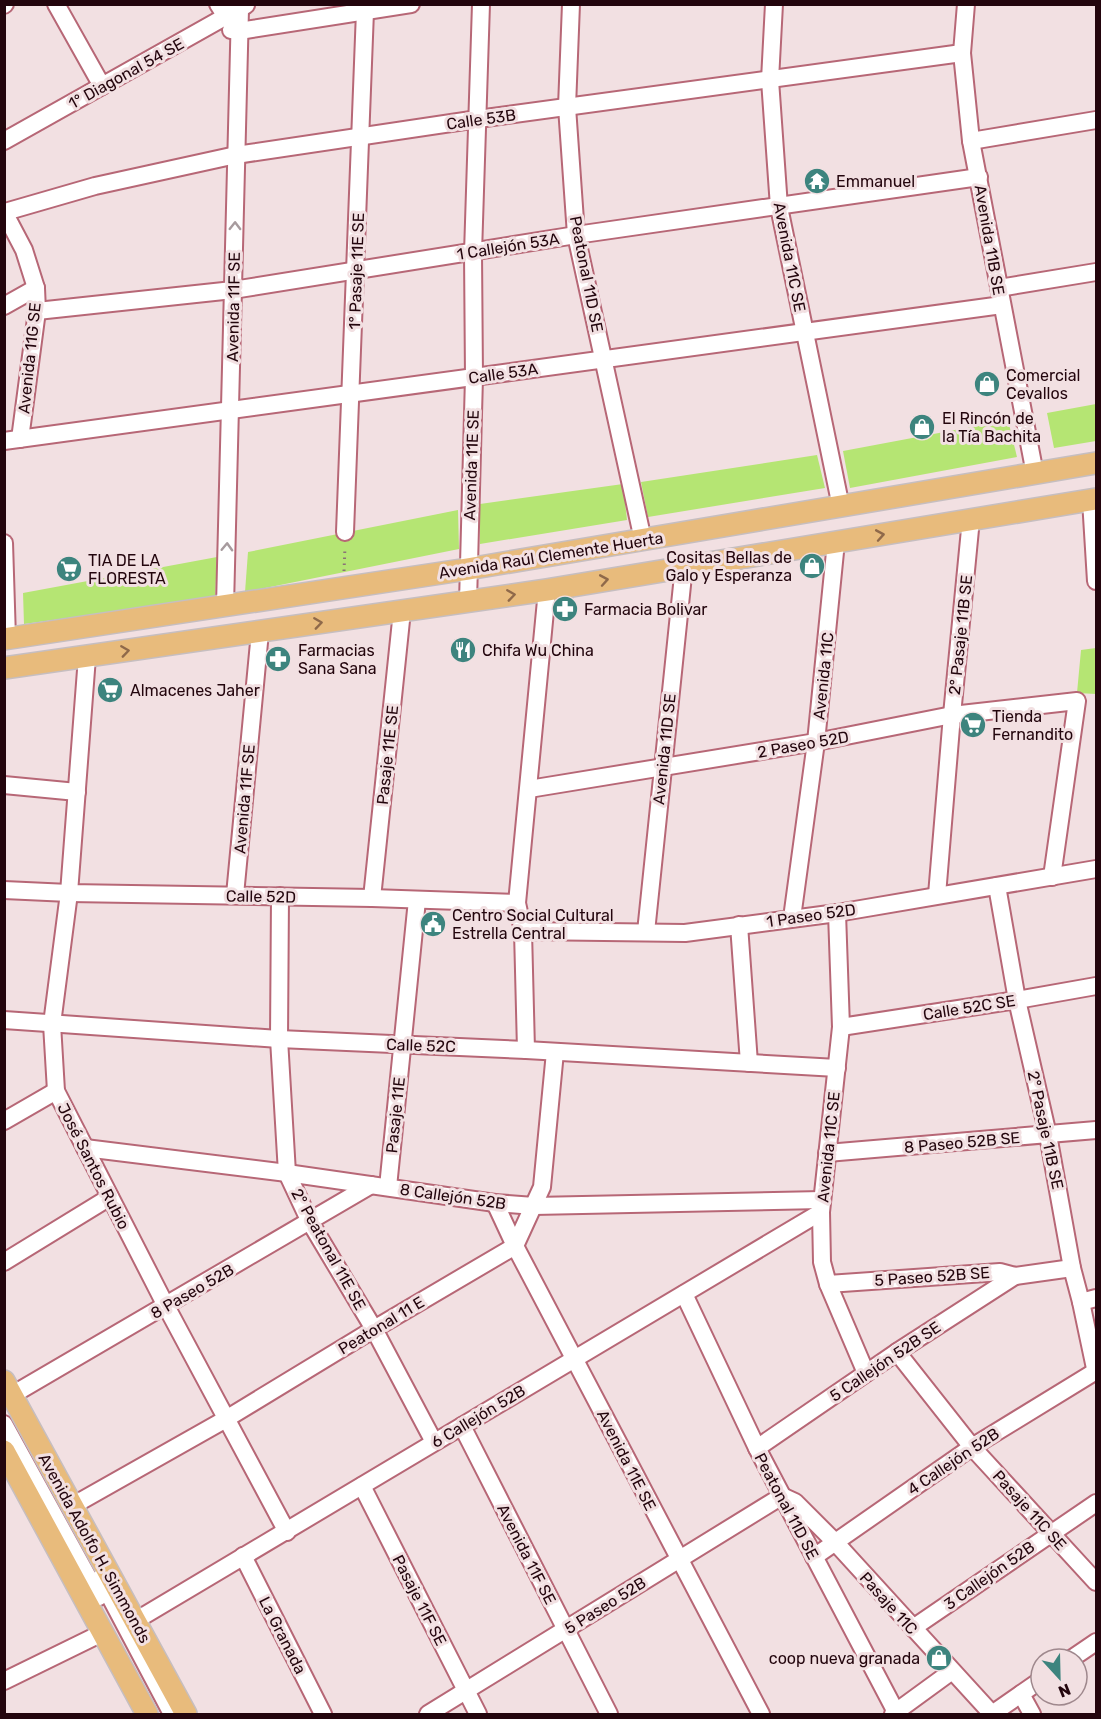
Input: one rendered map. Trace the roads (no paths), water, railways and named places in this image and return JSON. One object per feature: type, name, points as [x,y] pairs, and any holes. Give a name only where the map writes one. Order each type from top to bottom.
[{"type":"main road","name":"Avenida Raúl Clemente Huerta","points":[[5,641],[344,587],[467,572],[1096,463]]},
{"type":"main road","name":"Avenida Raúl Clemente Huerta","points":[[4,668],[547,590],[1094,499]]},
{"type":"main road","name":"Avenida Adolfo H. Simmonds","points":[[7,1393],[186,1714]]},
{"type":"main road","name":"Avenida Adolfo H. Simmonds","points":[[4,1451],[147,1714]]},
{"type":"street","points":[[56,4],[102,86]]},
{"type":"street","points":[[207,28],[239,31],[411,4]]},
{"type":"street","name":"Avenida 11E SE","points":[[468,602],[474,377],[473,253],[481,4]]},
{"type":"street","name":"Peatonal 11D SE","points":[[571,4],[567,107],[576,235],[643,540]]},
{"type":"street","name":"Avenida 11C SE","points":[[774,4],[770,80],[779,207],[841,507]]},
{"type":"street","name":"Avenida 11B SE","points":[[966,4],[962,53],[971,141],[1035,474]]},
{"type":"street","name":"1° Diagonal 54 SE","points":[[4,141],[207,28],[233,9]]},
{"type":"street","name":"Avenida 11F SE","points":[[225,606],[239,31],[233,9]]},
{"type":"street","name":"1° Pasaje 11E SE","points":[[345,532],[365,11]]},
{"type":"street","name":"Calle 53B","points":[[5,212],[95,186],[236,155],[477,119],[962,53]]},
{"type":"street","points":[[971,141],[1096,120]]},
{"type":"street","name":"1 Callejón 53A","points":[[37,311],[233,290],[576,235],[979,177]]},
{"type":"street","name":"Avenida 11G SE","points":[[5,212],[24,250],[36,288],[37,311],[12,440]]},
{"type":"street","name":"Calle 53A","points":[[12,440],[804,332],[1001,297],[1096,272]]},
{"type":"street","points":[[4,306],[36,288]]},
{"type":"street","points":[[4,543],[5,641],[467,572],[1096,471]]},
{"type":"street","points":[[1094,499],[1096,581]]},
{"type":"street","name":"2° Pasaje 11B SE","points":[[937,895],[951,715],[971,519]]},
{"type":"street","name":"Avenida 11C","points":[[792,918],[816,742],[836,542]]},
{"type":"street","name":"Avenida 11D SE","points":[[646,932],[684,566]]},
{"type":"street","points":[[526,1050],[523,931],[517,903],[547,590]]},
{"type":"street","name":"Pasaje 11E SE","points":[[372,898],[402,611]]},
{"type":"street","name":"Avenida 11F SE","points":[[235,895],[260,632]]},
{"type":"street","name":"José Santos Rubio","points":[[87,657],[69,893],[52,1024],[56,1091],[166,1306],[287,1532]]},
{"type":"street","name":"2 Paseo 52D","points":[[528,789],[816,742],[951,715],[1077,701],[1052,877]]},
{"type":"street","points":[[4,785],[76,792]]},
{"type":"street","name":"1 Paseo 52D","points":[[523,931],[685,933],[837,913],[1096,869]]},
{"type":"street","name":"2° Pasaje 11B SE","points":[[997,886],[1017,1000],[1048,1135],[1072,1268],[1089,1300],[1096,1372]]},
{"type":"street","name":"Calle 52D","points":[[4,890],[517,903]]},
{"type":"street","name":"2° Peatonal 11E SE","points":[[280,896],[279,1039],[287,1173],[310,1222],[374,1329],[434,1442]]},
{"type":"street","name":"Pasaje 11E","points":[[388,1187],[417,900]]},
{"type":"street","name":"Avenida 11C SE","points":[[837,913],[841,1027],[822,1206],[822,1262],[828,1284],[866,1373]]},
{"type":"street","points":[[739,925],[749,1063]]},
{"type":"street","name":"Calle 52C SE","points":[[841,1027],[1096,986]]},
{"type":"street","name":"Calle 52C","points":[[4,1020],[279,1039],[526,1050],[837,1068]]},
{"type":"street","points":[[515,1246],[542,1186],[555,1052]]},
{"type":"street","points":[[4,1121],[56,1091]]},
{"type":"street","name":"8 Paseo 52B SE","points":[[827,1153],[1096,1130]]},
{"type":"street","name":"8 Callejón 52B","points":[[85,1148],[287,1173],[495,1203],[534,1206],[822,1206]]},
{"type":"street","name":"8 Paseo 52B","points":[[7,1393],[166,1306],[371,1185]]},
{"type":"street","points":[[4,1262],[110,1197]]},
{"type":"street","name":"Avenida 11E SE","points":[[495,1203],[515,1246],[678,1560],[761,1714]]},
{"type":"street","name":"6 Callejón 52B","points":[[135,1621],[684,1294],[822,1206]]},
{"type":"street","name":"Peatonal 11 E","points":[[72,1506],[226,1419],[515,1246]]},
{"type":"street","name":"5 Paseo 52B SE","points":[[828,1284],[1000,1272],[1015,1276],[1072,1268]]},
{"type":"street","name":"5 Callejón 52B SE","points":[[757,1448],[897,1352],[1015,1276]]},
{"type":"street","name":"Peatonal 11D SE","points":[[684,1294],[757,1448],[895,1714]]},
{"type":"street","name":"Pasaje 11C SE","points":[[897,1352],[972,1447],[1096,1582]]},
{"type":"street","name":"4 Callejón 52B","points":[[814,1557],[972,1447],[1096,1372]]},
{"type":"street","name":"Avenida Adolfo H. Simmonds","points":[[7,1393],[172,1714]]},
{"type":"street","name":"Avenida Adolfo H. Simmonds","points":[[4,1424],[162,1714]]},
{"type":"street","name":"Avenida 11F SE","points":[[462,1426],[609,1714]]},
{"type":"street","name":"Pasaje 11F SE","points":[[362,1485],[478,1714]]},
{"type":"street","name":"5 Paseo 52B","points":[[428,1714],[782,1496]]},
{"type":"street","name":"Pasaje 11C","points":[[782,1496],[795,1502],[835,1542],[951,1671],[993,1714]]},
{"type":"street","name":"3 Callejón 52B","points":[[913,1629],[1096,1503]]},
{"type":"street","name":"La Granada","points":[[243,1556],[323,1714]]},
{"type":"street","points":[[4,1682],[102,1633]]},
{"type":"street","points":[[895,1714],[951,1671]]},
{"type":"street","points":[[993,1714],[1029,1688]]},
{"type":"street","points":[[1021,1694],[1032,1714]]},
{"type":"place","name":"Emmanuel","points":[[817,181]]},
{"type":"place","name":"Comercial Cevallos","points":[[987,384]]},
{"type":"place","name":"El Rincón de la Tía Bachita","points":[[922,427]]},
{"type":"place","name":"Cositas Bellas de Galo y Esperanza","points":[[812,566]]},
{"type":"place","name":"TIA DE LA FLORESTA","points":[[69,569]]},
{"type":"place","name":"Farmacia Bolivar","points":[[565,609]]},
{"type":"place","name":"Chifa Wu China","points":[[463,650]]},
{"type":"place","name":"Farmacias Sana Sana","points":[[278,659]]},
{"type":"place","name":"Almacenes Jaher","points":[[110,690]]},
{"type":"place","name":"Tienda Fernandito","points":[[973,725]]},
{"type":"place","name":"Centro Social Cultural Estrella Central","points":[[433,924]]},
{"type":"place","name":"coop nueva granada","points":[[939,1658]]}]
